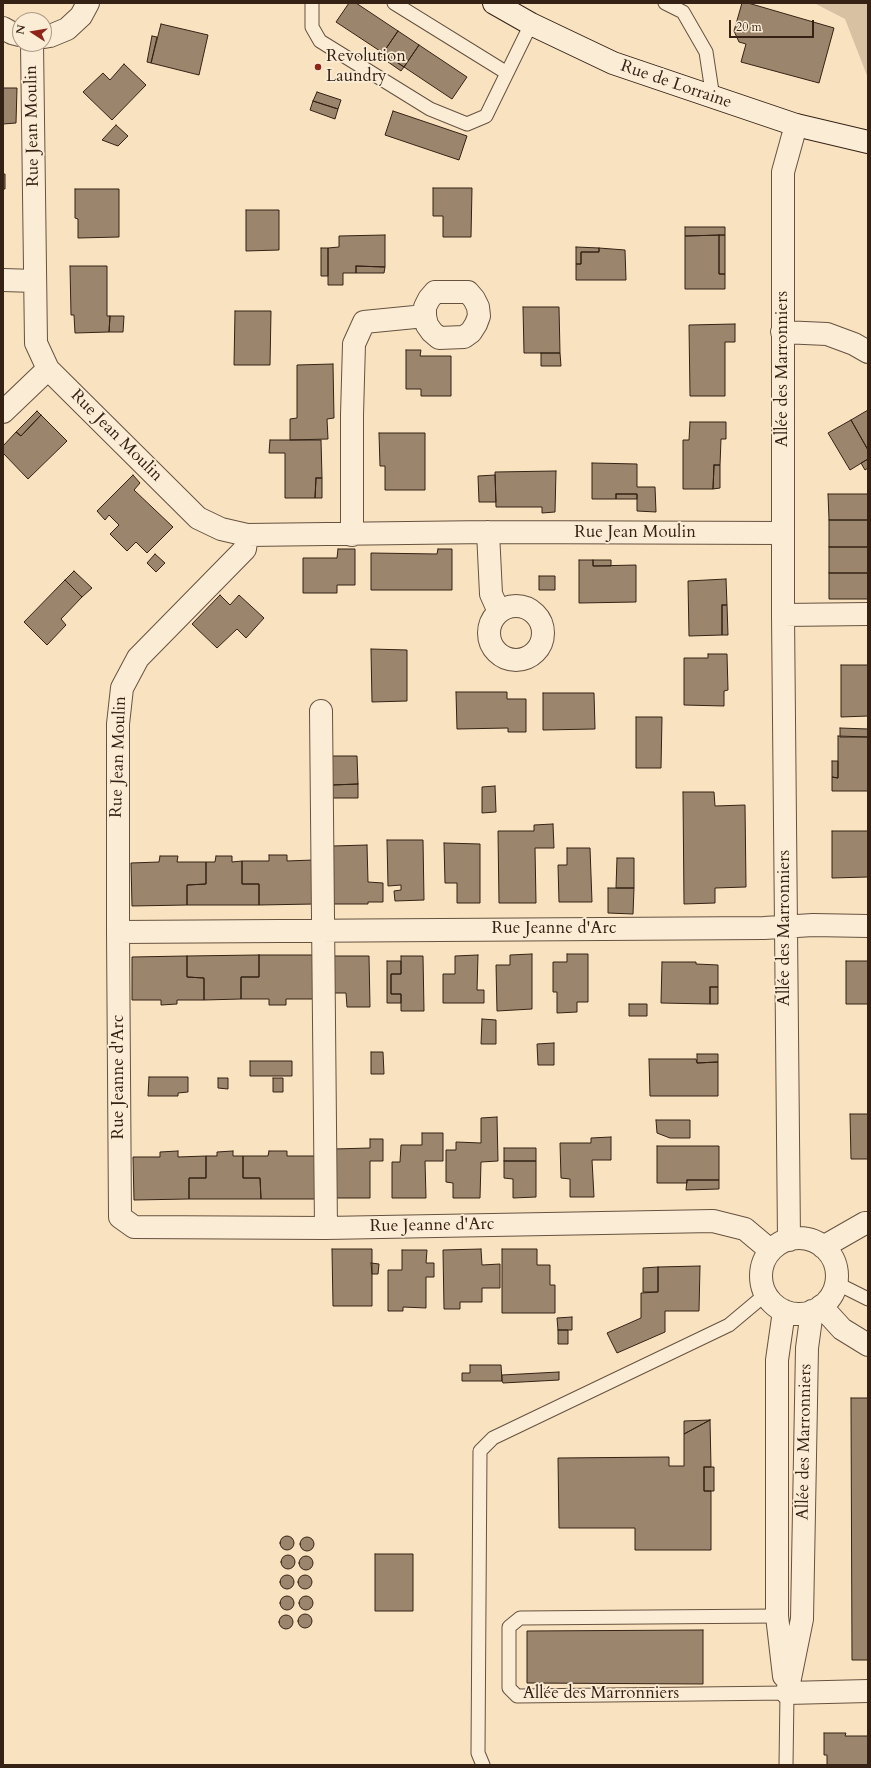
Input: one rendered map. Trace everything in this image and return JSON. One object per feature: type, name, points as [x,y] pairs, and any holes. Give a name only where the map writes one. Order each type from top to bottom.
[{"type":"street","points":[[52,35],[67,29],[80,16],[88,3]]},
{"type":"street","name":"Rue de Lorraine","points":[[494,3],[531,24],[613,63],[796,125],[868,142]]},
{"type":"street","points":[[3,28],[12,33]]},
{"type":"street","name":"Rue Jean Moulin","points":[[32,52],[36,343],[48,369],[198,518],[221,529],[247,535],[488,532],[783,533]]},
{"type":"street","name":"Allée des Marronniers","points":[[779,1245],[785,926],[782,332],[783,172],[796,125]]},
{"type":"street","points":[[3,280],[35,280]]},
{"type":"street","points":[[352,534],[352,415],[354,344],[364,322],[424,316]]},
{"type":"street","points":[[782,332],[826,334],[854,344],[868,352]]},
{"type":"street","points":[[3,412],[48,369]]},
{"type":"street","points":[[488,532],[491,594],[499,612]]},
{"type":"street","name":"Rue Jean Moulin","points":[[118,932],[118,724],[122,688],[138,658],[245,549],[247,535]]},
{"type":"street","points":[[783,615],[868,614]]},
{"type":"street","points":[[321,711],[326,1228]]},
{"type":"street","name":"Rue Jeanne d'Arc","points":[[779,1245],[745,1229],[713,1221],[326,1228],[134,1227],[120,1217],[118,932],[868,926]]},
{"type":"street","points":[[823,1247],[864,1223],[868,1223]]},
{"type":"street","points":[[793,1238],[806,1238],[819,1243],[823,1247],[829,1252],[835,1264],[836,1283],[831,1296],[816,1309],[804,1314],[791,1313],[778,1308],[769,1299],[762,1288],[761,1275],[763,1262],[779,1245],[793,1238]]},
{"type":"street","points":[[816,1309],[842,1329],[868,1345]]},
{"type":"street","name":"Allée des Marronniers","points":[[786,1693],[802,1619],[807,1348],[816,1309]]},
{"type":"street","name":"Allée des Marronniers","points":[[784,1311],[777,1360],[777,1616],[786,1693]]},
{"type":"street","name":"Allée des Marronniers","points":[[786,1693],[868,1691]]},
{"type":"lane","points":[[312,3],[312,27],[320,41],[430,109],[467,124],[486,116],[531,24]]},
{"type":"lane","points":[[394,3],[507,73]]},
{"type":"lane","points":[[665,3],[683,12],[706,52],[713,98]]},
{"type":"lane","points":[[836,1283],[868,1299]]},
{"type":"lane","points":[[483,1765],[478,1752],[480,1451],[493,1438],[729,1325],[766,1294]]},
{"type":"lane","name":"Allée des Marronniers","points":[[777,1616],[520,1618],[509,1627],[509,1688],[517,1696],[786,1693]]},
{"type":"lane","points":[[786,1693],[786,1765]]},
{"type":"shaded area","points":[[814,3],[868,3],[868,78],[845,19]]},
{"type":"building","points":[[349,3],[356,3],[398,31],[383,53],[336,22]]},
{"type":"building","points":[[742,3],[748,3],[834,28],[819,83],[741,62],[746,44],[739,42],[734,31]]},
{"type":"building","points":[[161,24],[208,35],[199,75],[151,63]]},
{"type":"building","points":[[398,31],[419,45],[404,67],[383,53]]},
{"type":"building","points":[[152,36],[157,37],[151,63],[147,62]]},
{"type":"building","points":[[419,45],[467,77],[452,99],[404,67]]},
{"type":"building","points":[[383,53],[404,67],[401,71],[381,57]]},
{"type":"building","points":[[124,64],[146,85],[112,120],[83,92],[103,73],[110,80]]},
{"type":"building","points":[[3,88],[17,88],[16,123],[3,124]]},
{"type":"building","points":[[317,92],[341,100],[338,109],[313,101]]},
{"type":"building","points":[[313,101],[338,109],[335,119],[310,110]]},
{"type":"building","points":[[393,111],[467,136],[459,160],[385,135]]},
{"type":"building","points":[[116,125],[128,136],[118,146],[102,140]]},
{"type":"building","points":[[3,174],[5,174],[5,189],[3,189]]},
{"type":"building","points":[[433,188],[472,188],[471,237],[443,237],[443,216],[433,216]]},
{"type":"building","points":[[75,189],[119,189],[119,237],[78,238],[78,219],[75,218]]},
{"type":"building","points":[[246,210],[279,210],[279,250],[246,251]]},
{"type":"building","points":[[685,227],[725,227],[725,235],[685,236]]},
{"type":"building","points":[[385,235],[385,267],[356,266],[356,273],[343,273],[343,285],[328,285],[328,248],[339,247],[339,236]]},
{"type":"building","points":[[719,235],[725,235],[725,274],[719,274]]},
{"type":"building","points":[[719,235],[719,274],[725,274],[725,289],[685,289],[685,236]]},
{"type":"building","points":[[576,247],[599,248],[599,252],[581,252],[581,264],[576,264]]},
{"type":"building","points":[[321,248],[328,248],[328,276],[321,276]]},
{"type":"building","points":[[599,248],[625,250],[626,280],[576,280],[576,264],[581,264],[581,252],[599,252]]},
{"type":"building","points":[[70,266],[107,266],[107,316],[110,316],[109,332],[75,333],[74,315],[71,315]]},
{"type":"building","points":[[356,266],[385,267],[384,273],[356,273]]},
{"type":"building","points":[[523,307],[559,307],[560,353],[524,353]]},
{"type":"building","points":[[235,311],[271,311],[270,365],[234,365]]},
{"type":"building","points":[[110,316],[124,316],[123,332],[109,332]]},
{"type":"building","points":[[735,324],[735,342],[725,342],[725,396],[690,396],[689,325]]},
{"type":"building","points":[[406,350],[421,350],[420,356],[451,356],[451,396],[421,396],[421,389],[406,389]]},
{"type":"building","points":[[541,353],[560,353],[561,366],[541,366]]},
{"type":"building","points":[[333,364],[334,418],[327,419],[328,439],[290,440],[290,419],[297,418],[297,365]]},
{"type":"building","points":[[868,410],[868,450],[851,420]]},
{"type":"building","points":[[37,411],[41,415],[21,436],[16,432]]},
{"type":"building","points":[[41,415],[67,441],[28,479],[3,453],[3,446],[16,432],[21,436]]},
{"type":"building","points":[[851,420],[868,450],[868,459],[850,470],[828,433]]},
{"type":"building","points":[[690,422],[726,422],[726,439],[721,439],[720,465],[714,465],[713,489],[683,489],[683,440],[689,440]]},
{"type":"building","points":[[379,433],[425,433],[425,490],[385,490],[385,466],[380,466]]},
{"type":"building","points":[[270,440],[321,440],[322,478],[316,478],[315,498],[285,498],[285,453],[269,453]]},
{"type":"building","points":[[868,459],[868,468],[865,470],[861,463]]},
{"type":"building","points":[[592,463],[637,464],[637,487],[655,487],[656,512],[637,511],[637,494],[616,494],[616,499],[592,499]]},
{"type":"building","points":[[714,465],[720,465],[720,488],[713,489]]},
{"type":"building","points":[[556,471],[555,512],[542,513],[542,507],[496,507],[495,472]]},
{"type":"building","points":[[133,475],[140,483],[134,490],[173,527],[147,553],[136,542],[127,551],[110,534],[119,525],[109,515],[105,520],[97,511]]},
{"type":"building","points":[[495,475],[496,502],[479,502],[478,476]]},
{"type":"building","points":[[316,478],[322,478],[322,498],[315,498]]},
{"type":"building","points":[[616,494],[637,494],[637,499],[616,499]]},
{"type":"building","points":[[828,494],[868,494],[868,520],[829,520]]},
{"type":"building","points":[[829,520],[868,520],[868,547],[829,547]]},
{"type":"building","points":[[829,547],[868,547],[868,573],[829,573]]},
{"type":"building","points":[[338,549],[355,549],[355,585],[337,585],[337,593],[303,593],[303,558],[337,558]]},
{"type":"building","points":[[438,549],[452,549],[452,590],[371,590],[371,553],[437,554]]},
{"type":"building","points":[[155,554],[165,563],[156,572],[147,563]]},
{"type":"building","points":[[579,560],[593,560],[593,566],[636,565],[636,602],[579,603]]},
{"type":"building","points":[[593,560],[611,560],[611,566],[593,566]]},
{"type":"building","points":[[74,571],[92,588],[82,597],[65,580]]},
{"type":"building","points":[[829,573],[868,573],[868,599],[829,599]]},
{"type":"building","points":[[539,576],[555,576],[555,590],[539,590]]},
{"type":"building","points":[[726,579],[727,605],[722,605],[722,635],[689,636],[688,581]]},
{"type":"building","points":[[65,580],[82,597],[61,619],[66,625],[47,645],[24,622]]},
{"type":"building","points":[[220,595],[230,605],[239,595],[264,618],[246,638],[237,629],[217,648],[192,624]]},
{"type":"building","points":[[722,605],[727,605],[728,635],[722,635]]},
{"type":"building","points":[[371,649],[407,650],[407,701],[372,702]]},
{"type":"building","points":[[708,654],[727,654],[728,690],[724,691],[724,706],[684,705],[684,658],[708,658]]},
{"type":"building","points":[[841,665],[868,665],[868,716],[841,717]]},
{"type":"building","points":[[456,692],[507,692],[507,699],[526,699],[526,732],[508,732],[508,728],[457,729]]},
{"type":"building","points":[[543,693],[594,693],[595,729],[543,730]]},
{"type":"building","points":[[636,717],[662,717],[661,768],[636,768]]},
{"type":"building","points":[[840,728],[868,729],[868,737],[840,737]]},
{"type":"building","points":[[838,736],[868,737],[868,791],[832,791],[832,777],[838,778]]},
{"type":"building","points":[[331,756],[357,756],[358,784],[332,785]]},
{"type":"building","points":[[832,761],[838,761],[838,778],[832,777]]},
{"type":"building","points":[[358,784],[358,798],[332,798],[332,785]]},
{"type":"building","points":[[495,786],[496,812],[482,813],[482,787]]},
{"type":"building","points":[[683,792],[714,792],[715,806],[745,805],[746,887],[715,888],[715,903],[684,904]]},
{"type":"building","points":[[553,824],[554,848],[535,848],[536,903],[499,903],[498,831],[534,831],[534,825]]},
{"type":"building","points":[[832,831],[868,831],[868,877],[832,878]]},
{"type":"building","points":[[387,840],[423,840],[424,900],[395,901],[394,891],[401,890],[401,885],[388,886]]},
{"type":"building","points":[[444,843],[480,844],[480,903],[457,903],[457,883],[445,883]]},
{"type":"building","points":[[367,845],[368,882],[383,883],[383,902],[368,902],[368,904],[333,904],[332,846]]},
{"type":"building","points":[[567,848],[590,848],[592,902],[559,902],[558,865],[567,865]]},
{"type":"building","points":[[269,855],[287,855],[287,861],[313,860],[314,904],[259,905],[259,884],[242,884],[242,861],[269,861]]},
{"type":"building","points":[[160,856],[178,856],[177,862],[206,862],[206,884],[187,885],[187,905],[132,906],[131,863],[159,862]]},
{"type":"building","points":[[216,856],[232,856],[232,862],[242,861],[242,884],[259,884],[259,905],[187,905],[187,885],[206,884],[206,862],[215,862]]},
{"type":"building","points":[[617,858],[634,858],[634,888],[616,888]]},
{"type":"building","points":[[608,888],[634,888],[633,914],[608,913]]},
{"type":"building","points":[[532,954],[532,1009],[497,1011],[496,965],[510,965],[510,955]]},
{"type":"building","points":[[567,954],[588,954],[588,1002],[577,1002],[577,1012],[557,1013],[557,992],[553,992],[553,962],[567,962]]},
{"type":"building","points":[[259,955],[313,955],[314,999],[286,999],[286,1005],[269,1005],[269,999],[241,999],[241,977],[259,977]]},
{"type":"building","points":[[259,955],[259,977],[241,977],[241,999],[204,1000],[204,978],[187,977],[187,956]]},
{"type":"building","points":[[478,955],[477,990],[484,990],[484,1003],[443,1003],[443,974],[455,974],[455,956]]},
{"type":"building","points":[[187,956],[187,977],[204,978],[204,1000],[177,1000],[177,1004],[161,1005],[161,1000],[132,1000],[132,957]]},
{"type":"building","points":[[332,956],[369,956],[370,1007],[347,1007],[346,993],[333,993]]},
{"type":"building","points":[[401,956],[423,956],[424,1011],[401,1011],[401,994],[391,994],[391,974],[401,974]]},
{"type":"building","points":[[387,961],[401,961],[401,974],[391,974],[391,994],[401,994],[401,1003],[387,1003]]},
{"type":"building","points":[[846,961],[868,961],[868,1004],[846,1004]]},
{"type":"building","points":[[662,962],[696,962],[696,964],[718,965],[718,987],[710,987],[710,1004],[661,1003]]},
{"type":"building","points":[[710,987],[718,987],[718,1004],[710,1004]]},
{"type":"building","points":[[629,1004],[647,1004],[647,1016],[629,1016]]},
{"type":"building","points":[[482,1019],[496,1020],[496,1044],[481,1044]]},
{"type":"building","points":[[554,1043],[554,1065],[538,1065],[537,1044]]},
{"type":"building","points":[[371,1052],[383,1052],[384,1074],[371,1074]]},
{"type":"building","points":[[697,1054],[718,1054],[718,1062],[697,1063]]},
{"type":"building","points":[[649,1059],[696,1059],[697,1063],[718,1062],[718,1096],[650,1096]]},
{"type":"building","points":[[250,1061],[292,1061],[292,1076],[250,1076]]},
{"type":"building","points":[[149,1077],[188,1077],[188,1092],[178,1093],[178,1096],[148,1096]]},
{"type":"building","points":[[218,1078],[228,1078],[228,1089],[218,1088]]},
{"type":"building","points":[[273,1078],[283,1078],[283,1092],[273,1092]]},
{"type":"building","points":[[850,1114],[868,1114],[868,1159],[851,1159]]},
{"type":"building","points":[[497,1117],[498,1161],[481,1162],[480,1198],[453,1198],[453,1183],[446,1182],[446,1150],[456,1150],[456,1142],[481,1143],[481,1118]]},
{"type":"building","points":[[656,1120],[690,1120],[690,1138],[670,1138],[657,1133]]},
{"type":"building","points":[[422,1133],[443,1133],[443,1161],[425,1161],[426,1198],[392,1198],[392,1162],[400,1162],[401,1145],[422,1145]]},
{"type":"building","points":[[611,1137],[611,1160],[592,1160],[594,1197],[570,1197],[570,1179],[561,1178],[560,1143],[591,1143],[591,1138]]},
{"type":"building","points":[[370,1139],[383,1139],[383,1161],[370,1161],[370,1198],[334,1198],[334,1149],[370,1148]]},
{"type":"building","points":[[657,1146],[719,1146],[719,1180],[687,1180],[687,1183],[657,1183]]},
{"type":"building","points":[[504,1148],[536,1148],[536,1161],[504,1161]]},
{"type":"building","points":[[178,1151],[178,1157],[206,1156],[206,1178],[189,1178],[189,1199],[134,1200],[133,1157],[160,1157],[160,1152]]},
{"type":"building","points":[[233,1151],[233,1156],[243,1156],[243,1178],[260,1178],[261,1199],[189,1199],[189,1178],[206,1178],[206,1156],[217,1156],[217,1152]]},
{"type":"building","points":[[269,1151],[287,1151],[287,1156],[316,1156],[316,1199],[261,1199],[260,1178],[243,1178],[243,1156],[268,1156]]},
{"type":"building","points":[[504,1161],[536,1161],[536,1197],[513,1198],[513,1179],[504,1178]]},
{"type":"building","points":[[687,1180],[719,1180],[719,1189],[686,1190]]},
{"type":"building","points":[[332,1249],[372,1249],[372,1306],[333,1306]]},
{"type":"building","points":[[481,1249],[482,1265],[500,1264],[500,1288],[482,1288],[482,1302],[460,1302],[460,1309],[444,1309],[443,1250]]},
{"type":"building","points":[[502,1249],[537,1249],[537,1265],[550,1265],[550,1285],[555,1285],[555,1313],[502,1313]]},
{"type":"building","points":[[402,1250],[427,1250],[426,1263],[434,1263],[434,1277],[426,1277],[426,1308],[403,1307],[403,1311],[388,1311],[388,1270],[402,1270]]},
{"type":"building","points":[[371,1263],[379,1264],[378,1274],[372,1274]]},
{"type":"building","points":[[700,1266],[699,1311],[665,1311],[665,1332],[617,1353],[607,1333],[641,1318],[641,1293],[658,1292],[658,1267]]},
{"type":"building","points":[[658,1267],[658,1292],[643,1292],[643,1268]]},
{"type":"building","points":[[572,1317],[572,1330],[558,1330],[557,1318]]},
{"type":"building","points":[[558,1330],[568,1330],[568,1344],[558,1344]]},
{"type":"building","points":[[470,1365],[501,1365],[502,1381],[462,1381],[462,1373],[470,1373]]},
{"type":"building","points":[[559,1372],[559,1380],[503,1383],[502,1381],[502,1375]]},
{"type":"building","points":[[851,1398],[868,1398],[868,1660],[852,1660]]},
{"type":"building","points":[[710,1420],[711,1467],[704,1467],[704,1491],[711,1491],[711,1550],[635,1550],[635,1528],[559,1528],[558,1458],[669,1457],[669,1466],[684,1466],[684,1434]]},
{"type":"building","points":[[710,1420],[684,1434],[684,1421]]},
{"type":"building","points":[[704,1467],[714,1467],[714,1491],[704,1491]]},
{"type":"building","points":[[287,1536],[292,1538],[294,1543],[292,1548],[287,1550],[282,1548],[280,1543],[282,1538]]},
{"type":"building","points":[[307,1537],[312,1539],[314,1544],[312,1549],[307,1551],[302,1549],[300,1544],[302,1539]]},
{"type":"building","points":[[375,1554],[413,1554],[413,1611],[375,1611]]},
{"type":"building","points":[[288,1555],[293,1557],[295,1562],[293,1567],[288,1569],[283,1567],[281,1562],[283,1557]]},
{"type":"building","points":[[306,1556],[311,1558],[313,1563],[311,1568],[306,1570],[301,1568],[299,1563],[301,1558]]},
{"type":"building","points":[[287,1575],[292,1577],[294,1582],[292,1587],[287,1589],[282,1587],[280,1582],[282,1577]]},
{"type":"building","points":[[305,1575],[310,1577],[312,1582],[310,1587],[305,1589],[300,1587],[298,1582],[300,1577]]},
{"type":"building","points":[[287,1596],[292,1598],[294,1603],[292,1608],[287,1610],[282,1608],[280,1603],[282,1598]]},
{"type":"building","points":[[306,1596],[311,1598],[313,1603],[311,1608],[306,1610],[301,1608],[299,1603],[301,1598]]},
{"type":"building","points":[[305,1614],[310,1616],[312,1621],[310,1626],[305,1628],[300,1626],[298,1621],[300,1616]]},
{"type":"building","points":[[286,1615],[291,1617],[293,1622],[291,1627],[286,1629],[281,1627],[279,1622],[281,1617]]},
{"type":"building","points":[[703,1630],[703,1684],[527,1683],[527,1631]]},
{"type":"building","points":[[824,1733],[846,1733],[845,1736],[868,1736],[868,1765],[827,1765],[827,1755],[824,1755]]},
{"type":"place","name":"Revolution Laundry","points":[[318,67]]}]
